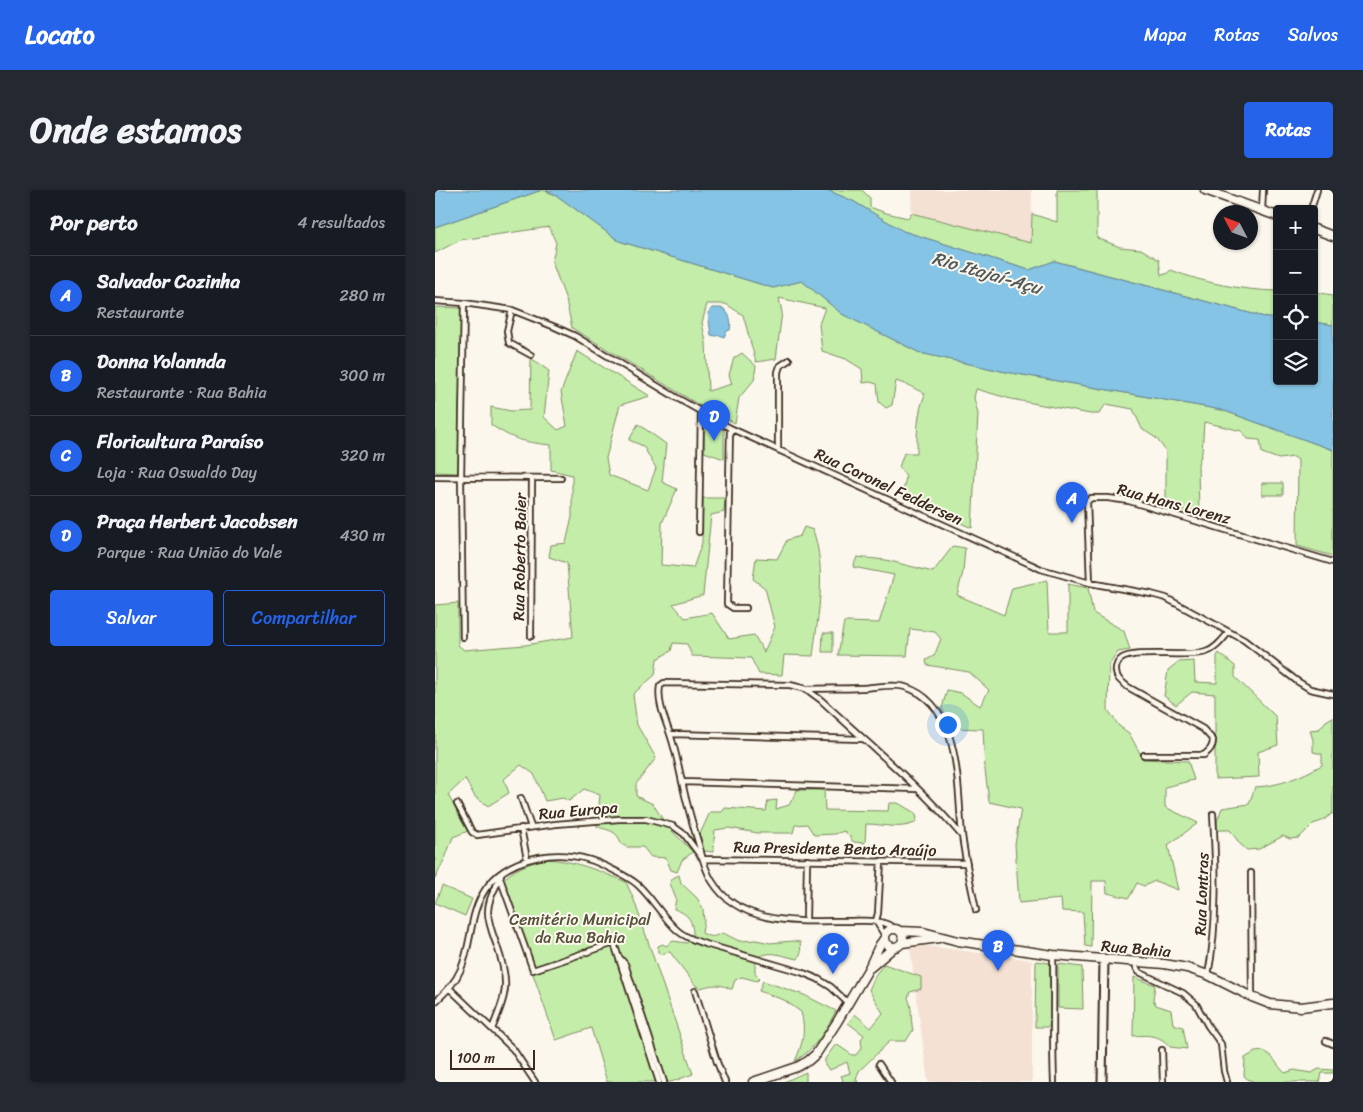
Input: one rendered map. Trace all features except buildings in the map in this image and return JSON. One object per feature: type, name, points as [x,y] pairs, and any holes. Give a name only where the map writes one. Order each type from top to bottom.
[{"type":"main road","points":[[1205,190],[1273,214]]},
{"type":"main road","points":[[1318,230],[1333,236]]},
{"type":"main road","points":[[753,1082],[797,1067],[812,1058],[826,1041],[849,1003],[888,931],[897,930],[903,936],[902,943],[869,968]]},
{"type":"main road","name":"Rua Bahia","points":[[897,930],[923,932],[943,938],[1053,955],[1174,965],[1208,975],[1252,998],[1270,1004],[1301,1007],[1333,1003]]},
{"type":"main road","points":[[885,938],[888,946],[893,948]]},
{"type":"main road","name":"Rua Bahia","points":[[902,943],[943,938]]},
{"type":"main road","name":"Rua Bahia","points":[[1319,1004],[1333,997]]},
{"type":"street","points":[[1262,210],[1263,190]]},
{"type":"street","points":[[1312,205],[1317,190]]},
{"type":"street","name":"Rua Coronel Feddersen","points":[[435,301],[464,302],[512,310],[575,336],[730,428],[1041,569],[1090,583],[1166,598],[1245,640],[1309,689],[1333,694]]},
{"type":"street","points":[[463,638],[461,478],[464,302]]},
{"type":"street","points":[[512,310],[507,331],[509,343],[531,355]]},
{"type":"street","points":[[778,449],[778,372],[781,366],[789,360]]},
{"type":"street","points":[[699,532],[701,410]]},
{"type":"street","points":[[730,428],[727,604],[733,608],[746,608]]},
{"type":"street","points":[[435,477],[561,478]]},
{"type":"street","name":"Rua Roberto Baier","points":[[531,636],[532,478]]},
{"type":"street","name":"Rua Hans Lorenz","points":[[1090,583],[1087,502],[1091,498],[1108,498],[1129,502],[1333,562]]},
{"type":"street","points":[[1144,755],[1204,755],[1213,745],[1213,740],[1203,729],[1120,681],[1116,674],[1116,666],[1120,659],[1131,655],[1197,654],[1208,652],[1218,645],[1229,632]]},
{"type":"street","points":[[897,930],[884,922],[876,921],[778,919],[744,910],[729,900],[712,881],[703,859],[671,734],[660,700],[660,686],[664,683],[790,685],[806,689],[904,686],[923,696],[933,704],[941,715],[951,737],[961,804],[962,836],[976,910]]},
{"type":"street","points":[[806,689],[821,700],[917,789],[948,819],[962,836]]},
{"type":"street","points":[[671,734],[751,738],[863,739]]},
{"type":"street","points":[[682,782],[917,789]]},
{"type":"street","points":[[521,798],[531,826]]},
{"type":"street","name":"Rua Europa","points":[[457,804],[467,823],[477,835],[531,826],[619,819],[646,819],[673,826],[683,834],[703,859]]},
{"type":"street","name":"Rua Lontras","points":[[1208,975],[1213,927],[1215,873],[1213,814]]},
{"type":"street","points":[[521,828],[527,859]]},
{"type":"street","points":[[435,1002],[449,988],[460,971],[475,913],[490,882],[502,872],[527,859],[550,855],[568,855],[601,864],[627,877],[639,886],[679,932],[688,937],[702,943],[801,972],[831,987],[849,1003]]},
{"type":"street","name":"Rua Presidente Bento Araújo","points":[[703,859],[967,863]]},
{"type":"street","points":[[806,921],[807,860]]},
{"type":"street","points":[[881,861],[879,913],[876,921],[885,938]]},
{"type":"street","points":[[492,1028],[507,985],[489,921],[488,911],[489,899],[502,872]]},
{"type":"street","points":[[1251,873],[1252,998]]},
{"type":"street","points":[[500,878],[533,970],[614,943],[664,1082]]},
{"type":"street","points":[[1053,955],[1054,1009],[1052,1050],[1054,1082]]},
{"type":"street","points":[[1102,1082],[1104,959]]},
{"type":"street","points":[[1136,962],[1139,972],[1183,993],[1195,1004],[1221,1044],[1223,1071],[1227,1082]]},
{"type":"street","points":[[623,965],[659,1082]]},
{"type":"street","points":[[449,988],[513,1049],[535,1082]]},
{"type":"street","points":[[695,991],[725,1082]]},
{"type":"street","points":[[1326,1040],[1333,1044]]},
{"type":"street","points":[[1162,1050],[1163,1082]]},
{"type":"street","points":[[879,1064],[891,1082]]},
{"type":"shaded area","points":[[912,190],[1032,190],[1031,243],[911,213]]},
{"type":"shaded area","points":[[928,946],[1032,960],[1032,1082],[928,1082],[910,948]]},
{"type":"green space","points":[[542,190],[556,195],[619,241],[773,288],[802,281],[842,314],[920,353],[1006,372],[1222,410],[1333,450],[1333,556],[1297,546],[1298,460],[1294,457],[1279,459],[1262,453],[1260,440],[1248,439],[1242,431],[1204,422],[1202,453],[1198,464],[1199,515],[1166,505],[1166,451],[1156,438],[1142,429],[1133,409],[1106,404],[1099,414],[1090,414],[1011,399],[976,389],[974,398],[978,414],[972,528],[902,497],[906,477],[899,467],[904,453],[917,453],[917,430],[925,394],[896,381],[892,405],[886,408],[879,402],[877,384],[863,383],[862,369],[846,359],[822,351],[819,324],[825,308],[779,298],[782,312],[776,359],[756,362],[743,315],[726,304],[707,304],[702,323],[706,342],[708,391],[732,384],[729,375],[734,358],[742,353],[756,366],[754,380],[739,398],[735,423],[699,405],[572,328],[566,300],[552,262],[556,243],[549,227],[460,240],[435,253],[435,227]]},
{"type":"green space","points":[[827,190],[862,190],[870,198],[870,207],[886,213],[908,218],[911,213],[1031,243],[1032,214],[1057,222],[1057,190],[1097,190],[1097,238],[1120,247],[1141,249],[1159,260],[1161,275],[1171,270],[1196,279],[1223,285],[1273,291],[1273,319],[1055,261],[1029,270],[903,231],[853,201]]},
{"type":"green space","points":[[1318,293],[1333,295],[1333,325],[1318,323]]},
{"type":"green space","points":[[435,307],[461,308],[458,473],[435,472]]},
{"type":"green space","points":[[577,351],[650,396],[620,405],[606,458],[609,475],[648,490],[656,468],[643,446],[629,440],[638,424],[666,444],[662,482],[677,489],[662,523],[661,565],[693,568],[702,543],[703,498],[725,498],[724,512],[711,515],[703,595],[673,604],[685,618],[712,613],[729,639],[754,635],[764,652],[775,627],[765,588],[753,579],[756,558],[777,559],[787,540],[800,536],[804,527],[813,530],[820,562],[820,593],[813,656],[784,655],[782,675],[759,674],[751,658],[692,656],[687,644],[673,643],[671,651],[657,659],[655,675],[633,694],[637,725],[656,758],[636,784],[636,796],[653,804],[667,826],[693,852],[682,860],[677,872],[671,870],[666,858],[651,857],[643,847],[627,847],[621,844],[618,836],[612,832],[597,827],[600,795],[584,789],[569,801],[563,798],[545,801],[534,774],[521,765],[504,779],[509,793],[488,806],[475,797],[465,779],[448,795],[468,831],[453,837],[435,879],[435,605],[458,603],[458,645],[464,650],[525,645],[573,637],[567,563],[549,557],[551,545],[566,543],[572,517],[572,475],[551,470],[551,445],[519,440],[491,425],[491,407],[511,411],[530,410],[531,358],[549,371],[544,417],[558,430],[567,426],[561,392]]},
{"type":"green space","points":[[704,421],[724,430],[724,459],[704,452]]},
{"type":"green space","points":[[1262,483],[1283,483],[1283,495],[1262,495]]},
{"type":"green space","points":[[953,546],[965,548],[963,572],[957,595],[1004,615],[1012,588],[1047,580],[1049,632],[1068,632],[1068,584],[1088,588],[1093,613],[1124,631],[1130,650],[1118,652],[1109,665],[1108,710],[1119,726],[1129,733],[1143,759],[1188,761],[1194,780],[1165,787],[1165,807],[1198,823],[1168,845],[1178,890],[1155,881],[1144,886],[1137,883],[1129,898],[1107,893],[1106,881],[1092,881],[1091,947],[1085,946],[1083,912],[1062,911],[1061,899],[1019,903],[1015,844],[1021,809],[989,802],[983,729],[951,728],[942,708],[947,690],[961,693],[980,706],[989,690],[969,672],[927,665],[926,660],[934,656],[941,639],[935,632],[910,629],[907,656],[838,655],[844,622],[879,623],[894,575],[853,567],[857,557],[886,560],[933,572]]},
{"type":"green space","points":[[823,633],[833,633],[833,652],[822,652]]},
{"type":"green space","points":[[1219,653],[1235,666],[1235,677],[1276,717],[1278,745],[1258,752],[1259,777],[1215,779],[1215,694],[1192,692],[1176,705],[1164,696],[1168,670],[1178,662],[1194,661],[1195,682],[1217,683],[1217,656]]},
{"type":"green space","points":[[1333,717],[1333,813],[1322,821],[1313,824],[1299,838],[1290,839],[1283,836],[1259,849],[1247,850],[1230,830],[1217,830],[1217,821],[1222,808],[1249,804],[1255,787],[1273,785],[1290,780],[1322,765],[1322,754],[1313,752],[1313,740],[1310,730],[1319,729],[1326,721]]},
{"type":"green space","points":[[797,790],[824,790],[825,810],[888,811],[889,803],[898,803],[915,813],[917,818],[915,823],[903,826],[866,824],[865,843],[853,842],[844,831],[835,834],[814,835],[807,824],[795,825],[793,833],[758,833],[729,828],[715,830],[713,852],[704,851],[700,834],[710,812],[722,812],[725,808],[766,811],[768,801],[777,800],[776,809],[789,805]]},
{"type":"green space","name":"Cemitério Municipal da Rua Bahia","points":[[544,859],[576,864],[626,882],[634,900],[693,1074],[671,1082],[607,1082],[591,1028],[556,1040],[501,882],[515,870]]},
{"type":"green space","points":[[679,875],[681,883],[697,898],[703,909],[702,933],[713,936],[723,933],[739,941],[800,942],[801,952],[798,959],[765,954],[760,956],[755,965],[755,973],[760,978],[757,981],[742,977],[735,980],[732,989],[719,985],[701,988],[696,986],[670,952],[660,954],[658,952],[658,946],[663,944],[666,946],[673,941],[687,943],[693,936],[691,922],[687,916],[674,909],[676,899],[670,883],[673,878]]},
{"type":"green space","points":[[442,886],[472,899],[465,916],[435,903]]},
{"type":"green space","points":[[1036,961],[1050,963],[1051,1027],[1035,1027]]},
{"type":"green space","points":[[884,964],[921,977],[921,989],[910,992],[908,998],[913,1030],[906,1041],[890,1041],[859,1071],[856,1079],[858,1082],[841,1082],[843,1080],[841,1076],[850,1073],[847,1062],[830,1070],[825,1066],[825,1059],[836,1044],[852,1055],[856,1055],[862,1047],[861,1040],[864,1035],[848,1023],[855,1014],[871,1028],[883,1013],[869,990],[876,974]]},
{"type":"green space","points":[[1058,964],[1082,967],[1083,1009],[1058,1008]]},
{"type":"green space","points":[[1134,977],[1155,985],[1153,1000],[1156,1005],[1171,1010],[1173,1024],[1183,1027],[1187,1049],[1170,1047],[1162,1040],[1153,1036],[1133,1036]]},
{"type":"green space","points":[[763,981],[804,995],[836,1011],[819,1039],[795,1061],[803,1037],[801,1012],[784,1000],[759,991]]},
{"type":"green space","points":[[1263,1051],[1285,1073],[1294,1070],[1311,1073],[1319,1069],[1333,1070],[1333,1073],[1322,1073],[1320,1082],[1255,1082],[1249,1080],[1244,1076],[1245,1058],[1255,1052]]},
{"type":"green space","points":[[806,1072],[806,1082],[784,1082]]},
{"type":"water","points":[[435,190],[542,190],[435,227]]},
{"type":"water","name":"Rio Itajaí-Açu","points":[[546,190],[827,190],[853,201],[903,231],[1029,270],[1054,261],[1273,319],[1273,385],[1318,385],[1318,323],[1333,325],[1333,450],[1222,410],[1006,372],[920,353],[842,314],[802,281],[773,288],[619,241],[556,195]]},
{"type":"water","points":[[712,308],[723,308],[730,318],[730,330],[727,331],[724,337],[711,335],[708,313]]},
{"type":"place","name":"Praça Herbert Jacobsen","points":[[714,441]]},
{"type":"place","name":"Salvador Cozinha","points":[[1072,523]]},
{"type":"place","name":"Donna Yolannda","points":[[998,971]]},
{"type":"place","name":"Floricultura Paraíso","points":[[833,974]]}]
